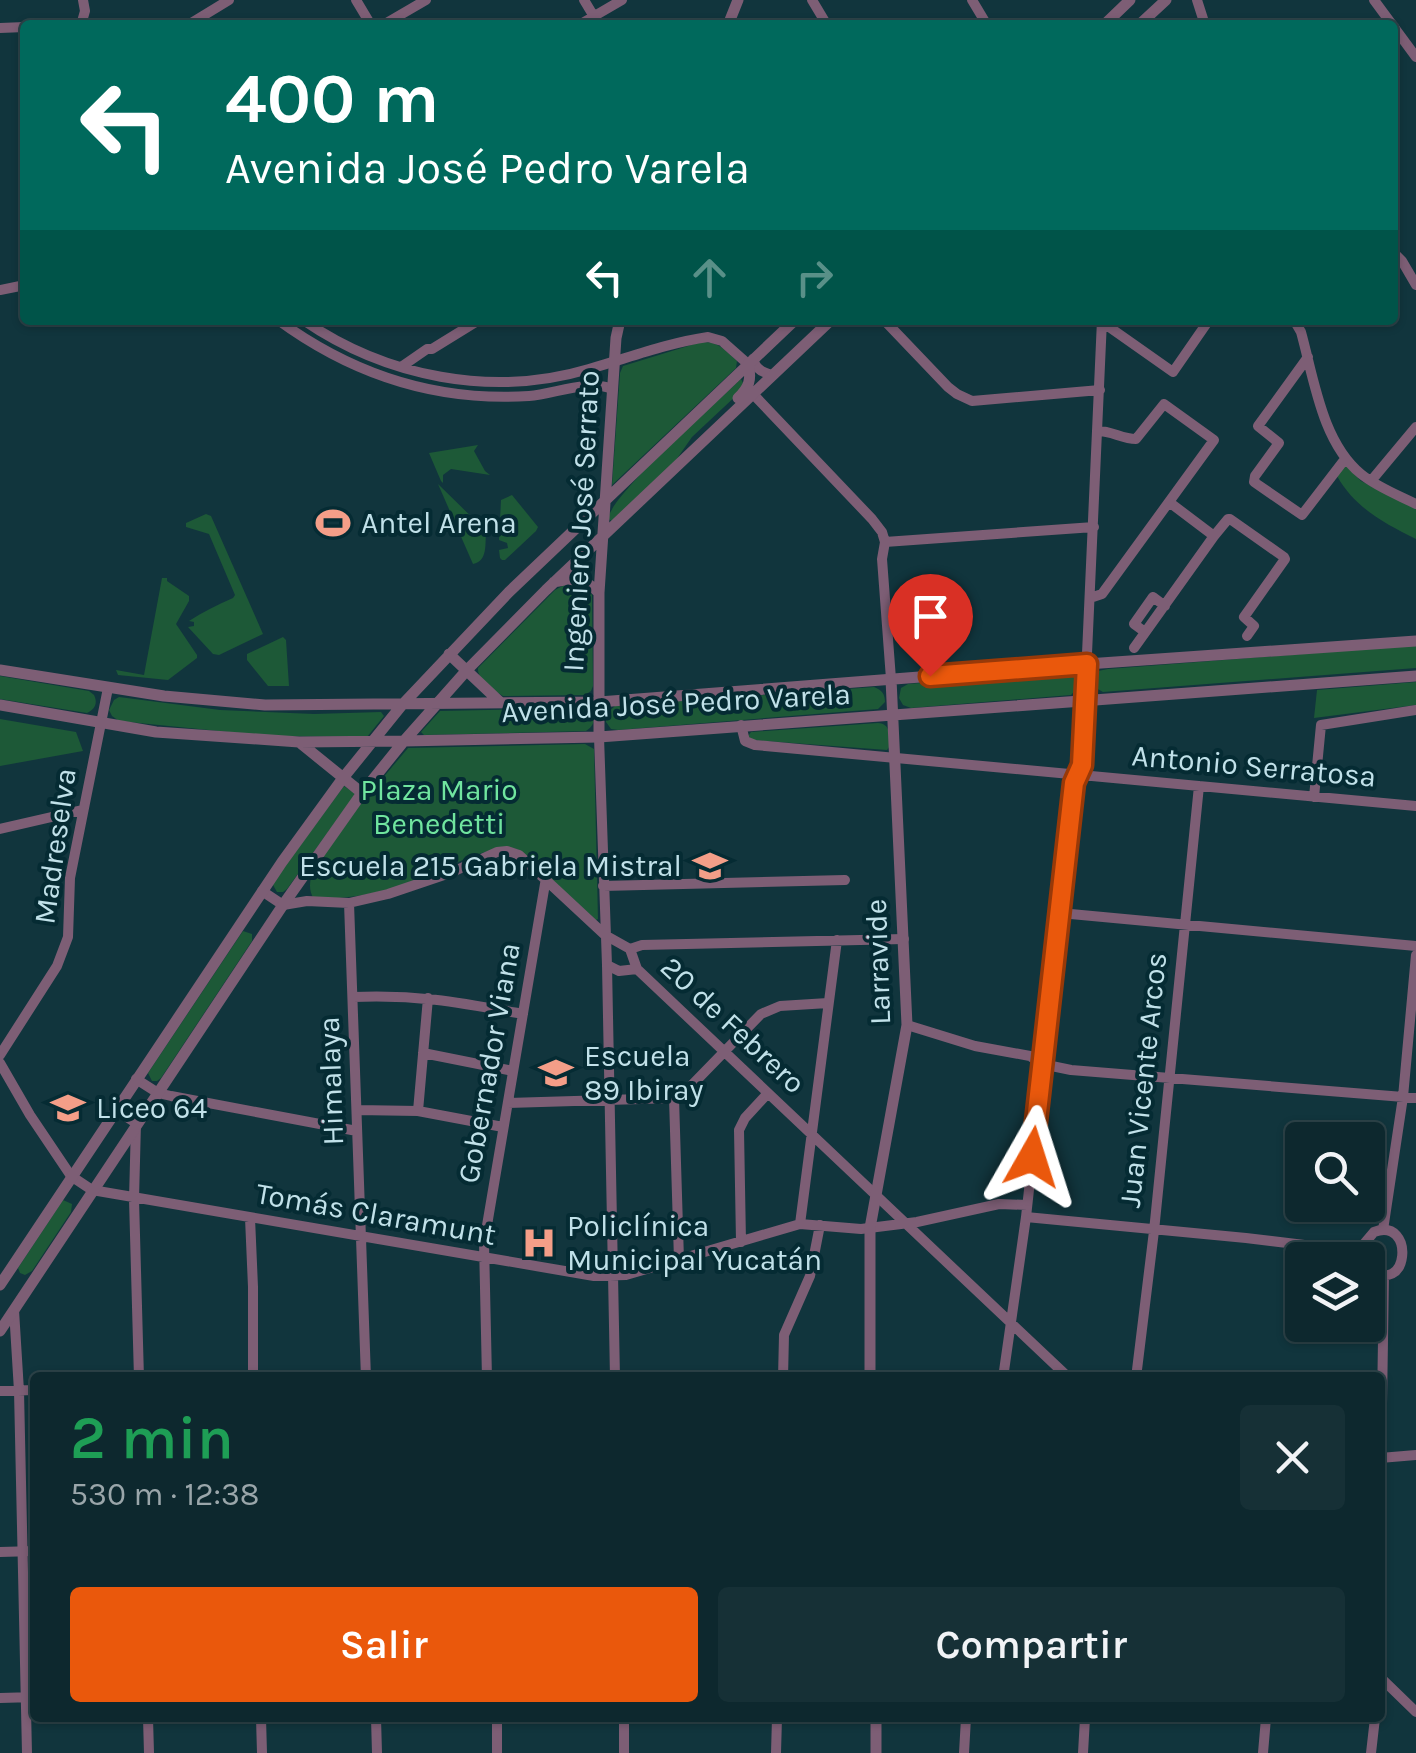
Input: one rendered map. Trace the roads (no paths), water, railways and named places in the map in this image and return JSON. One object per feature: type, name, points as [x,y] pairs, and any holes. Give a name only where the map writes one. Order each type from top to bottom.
[{"type":"street","points":[[196,20],[229,0]]},
{"type":"street","points":[[392,20],[426,0]]},
{"type":"street","points":[[597,20],[622,0]]},
{"type":"street","points":[[1109,20],[1130,0]]},
{"type":"street","points":[[1145,20],[1166,0]]},
{"type":"street","points":[[1398,33],[1416,57]]},
{"type":"street","points":[[1398,257],[1416,285]]},
{"type":"street","points":[[286,325],[332,356],[390,380],[433,392],[514,397],[586,386],[612,389]]},
{"type":"street","points":[[312,325],[338,342],[422,374],[486,382],[526,381],[588,370],[708,337],[722,340],[762,372],[772,375]]},
{"type":"street","points":[[422,374],[424,358],[432,349],[471,325]]},
{"type":"street","name":"Ingeniero José Serrato","points":[[615,1372],[598,593],[619,325]]},
{"type":"street","points":[[23,1296],[1,1283],[262,892],[372,741],[484,616],[789,325]]},
{"type":"street","points":[[0,1331],[284,905],[362,793],[404,741],[466,670],[819,325]]},
{"type":"street","points":[[889,325],[948,388],[972,401],[1100,390]]},
{"type":"street","points":[[1004,1372],[1027,1211],[1074,783],[1082,765],[1102,325]]},
{"type":"street","points":[[1108,325],[1173,372],[1206,325]]},
{"type":"street","points":[[1296,325],[1329,429],[1345,459],[1370,480],[1416,504]]},
{"type":"street","points":[[332,356],[338,342]]},
{"type":"street","points":[[401,367],[432,349]]},
{"type":"street","points":[[1308,357],[1258,426],[1278,444],[1254,482],[1302,514],[1345,459]]},
{"type":"street","points":[[697,446],[700,434],[748,387],[751,361]]},
{"type":"street","points":[[433,392],[437,376]]},
{"type":"street","points":[[752,394],[872,519],[885,542],[1094,528]]},
{"type":"street","points":[[1090,598],[1102,594],[1214,440],[1164,404],[1136,439],[1098,431]]},
{"type":"street","points":[[1370,480],[1416,427]]},
{"type":"street","points":[[1170,502],[1214,536]]},
{"type":"street","points":[[1134,648],[1228,519],[1285,559],[1244,617],[1254,626],[1247,636]]},
{"type":"street","name":"Larravide","points":[[870,1372],[870,1228],[907,1026],[896,758],[882,559],[885,542]]},
{"type":"street","points":[[529,572],[550,586]]},
{"type":"street","points":[[550,586],[581,580],[598,593]]},
{"type":"street","points":[[509,592],[527,609]]},
{"type":"street","points":[[484,616],[502,634]]},
{"type":"street","name":"Avenida José Pedro Varela","points":[[0,670],[108,688],[265,706],[599,702],[1416,642]]},
{"type":"street","points":[[449,654],[501,703]]},
{"type":"street","name":"Avenida José Pedro Varela","points":[[0,706],[156,732],[299,742],[599,737],[1416,676]]},
{"type":"street","name":"Madreselva","points":[[0,1054],[62,956],[68,937],[70,878],[108,688]]},
{"type":"street","points":[[1314,797],[1321,726],[1416,710]]},
{"type":"street","name":"Antonio Serratosa","points":[[740,725],[745,741],[755,745],[1416,806]]},
{"type":"street","points":[[299,742],[362,793]]},
{"type":"street","name":"Juan Vicente Arcos","points":[[1137,1372],[1198,786]]},
{"type":"street","points":[[0,829],[82,810]]},
{"type":"street","name":"20 de Febrero","points":[[284,905],[349,903],[411,887],[497,852],[524,858],[605,935],[630,949],[637,969],[1063,1372]]},
{"type":"street","name":"Gobernador Viana","points":[[488,1372],[484,1243],[546,878]]},
{"type":"street","points":[[604,886],[846,880]]},
{"type":"street","points":[[262,892],[284,905]]},
{"type":"street","name":"Himalaya","points":[[349,903],[366,1372]]},
{"type":"street","points":[[1060,913],[1416,946]]},
{"type":"street","points":[[242,922],[263,936]]},
{"type":"street","points":[[630,949],[642,944],[904,939]]},
{"type":"street","points":[[800,1224],[838,940]]},
{"type":"street","points":[[1385,1275],[1401,1269],[1412,1252],[1400,1236],[1384,1230],[1416,955]]},
{"type":"street","points":[[607,965],[619,971],[637,969]]},
{"type":"street","points":[[353,997],[428,998],[523,1014]]},
{"type":"street","points":[[418,1111],[428,998]]},
{"type":"street","points":[[508,1103],[674,1098],[770,1008],[828,1003]]},
{"type":"street","points":[[907,1026],[1071,1070],[1416,1098]]},
{"type":"street","points":[[422,1053],[513,1071]]},
{"type":"street","points":[[0,1063],[71,1176]]},
{"type":"street","points":[[136,1079],[158,1093],[357,1132]]},
{"type":"street","points":[[741,1242],[739,1130],[768,1093]]},
{"type":"street","points":[[674,1098],[679,1260]]},
{"type":"street","points":[[116,1110],[136,1124]]},
{"type":"street","points":[[357,1110],[418,1111],[503,1127]]},
{"type":"street","points":[[136,1124],[139,1372]]},
{"type":"street","name":"Tomás Claramunt","points":[[71,1176],[92,1190],[134,1200],[594,1276],[612,1277],[800,1224],[870,1228],[1000,1204],[1154,1230],[1285,1244]]},
{"type":"street","points":[[250,1218],[253,1372]]},
{"type":"street","points":[[783,1372],[784,1335],[810,1276],[820,1225]]},
{"type":"street","name":"Tomás Claramunt","points":[[1367,1242],[1368,1237],[1384,1230]]},
{"type":"street","points":[[14,1310],[30,1697],[27,1753]]},
{"type":"street","points":[[1382,1372],[1383,1342]]},
{"type":"street","points":[[0,1391],[30,1390]]},
{"type":"street","points":[[1385,1458],[1416,1455]]},
{"type":"street","points":[[0,1552],[30,1552]]},
{"type":"street","points":[[1385,1682],[1416,1712]]},
{"type":"street","points":[[0,1698],[30,1697]]},
{"type":"street","points":[[148,1722],[149,1753]]},
{"type":"street","points":[[261,1722],[262,1753]]},
{"type":"street","points":[[376,1722],[378,1753]]},
{"type":"street","points":[[497,1722],[497,1753]]},
{"type":"street","points":[[624,1722],[624,1753]]},
{"type":"street","points":[[776,1753],[777,1722]]},
{"type":"street","points":[[876,1722],[876,1753]]},
{"type":"street","points":[[964,1753],[966,1722]]},
{"type":"street","points":[[1082,1753],[1085,1722]]},
{"type":"street","points":[[1262,1753],[1266,1722]]},
{"type":"street","points":[[1372,1753],[1375,1722]]},
{"type":"place","name":"Antel Arena","points":[[333,523]]},
{"type":"place","name":"Escuela 215 Gabriela Mistral","points":[[710,866]]},
{"type":"place","name":"Escuela 89 Ibiray","points":[[556,1073]]},
{"type":"place","name":"Liceo 64","points":[[68,1108]]},
{"type":"place","name":"Policlínica Municipal Yucatán","points":[[539,1243]]},
{"type":"park label","name":"Plaza Mario Benedetti","points":[[439,807]]}]
